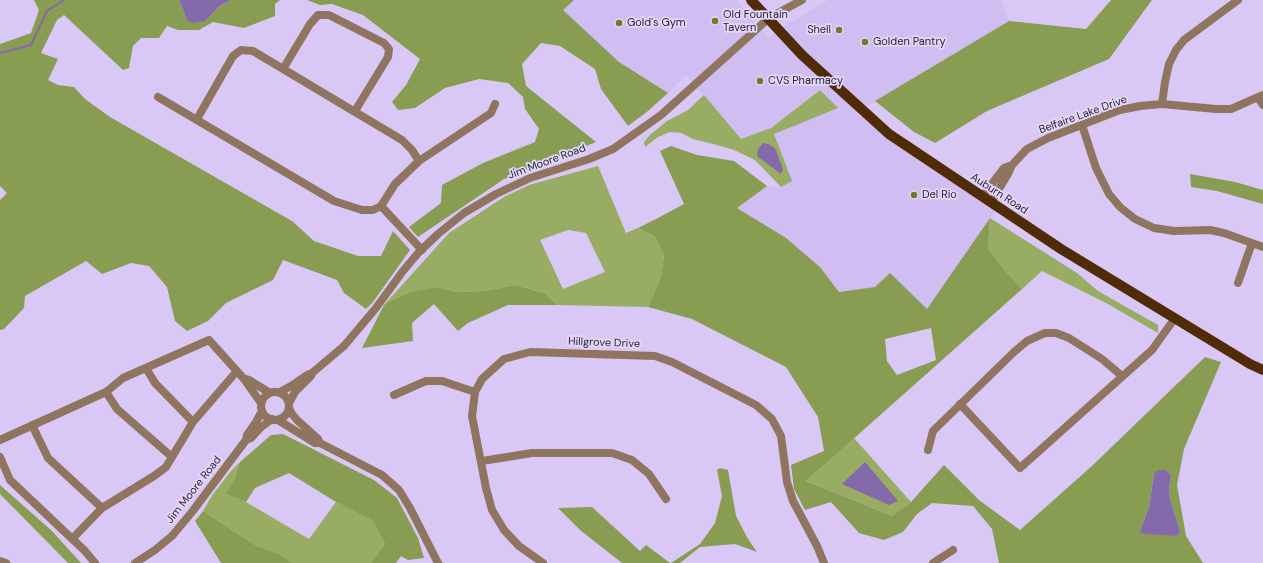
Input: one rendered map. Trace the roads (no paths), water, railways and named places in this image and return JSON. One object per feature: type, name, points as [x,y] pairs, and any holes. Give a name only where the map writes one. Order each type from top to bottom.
[{"type":"main road","name":"Auburn Road","points":[[751,0],[802,54],[889,134],[1061,249],[1250,364],[1263,370]]},
{"type":"street","name":"Jim Moore Road","points":[[280,392],[307,374],[312,373],[344,346],[381,302],[403,271],[438,234],[464,213],[496,194],[530,178],[589,160],[613,149],[661,115],[769,18],[802,0]]},
{"type":"street","points":[[1162,104],[1169,64],[1176,50],[1184,40],[1238,0]]},
{"type":"street","points":[[283,69],[310,24],[318,15],[329,14],[384,43],[389,49],[388,57],[355,111]]},
{"type":"street","points":[[197,119],[233,56],[241,50],[253,51],[402,140],[412,150],[419,161]]},
{"type":"street","points":[[158,97],[334,201],[362,210],[373,210],[381,206],[395,184],[419,161],[491,113],[495,104]]},
{"type":"street","name":"Belfaire Lake Drive","points":[[991,202],[1012,165],[1027,149],[1048,138],[1120,110],[1162,104],[1231,109],[1261,99]]},
{"type":"street","points":[[1082,125],[1096,168],[1109,194],[1120,207],[1135,219],[1154,228],[1174,231],[1210,230],[1224,233],[1263,247]]},
{"type":"street","name":"Belfaire Lake Drive","points":[[982,196],[1004,168],[1012,165]]},
{"type":"street","points":[[381,206],[422,250]]},
{"type":"street","points":[[1238,283],[1252,243]]},
{"type":"street","points":[[960,404],[1020,468],[1152,350],[1175,318]]},
{"type":"street","points":[[928,450],[932,431],[1014,352],[1027,342],[1045,333],[1056,333],[1069,338],[1102,359],[1122,376]]},
{"type":"street","points":[[0,440],[106,392],[123,378],[209,340],[244,379],[262,407],[264,414],[315,443],[320,443],[369,467],[382,475],[398,490],[410,508],[438,563]]},
{"type":"street","name":"Hillgrove Drive","points":[[543,563],[519,546],[504,530],[492,510],[486,488],[482,461],[472,416],[475,392],[482,379],[504,359],[530,352],[656,356],[672,362],[756,405],[772,419],[780,436],[787,482],[793,501],[817,546],[824,563]]},
{"type":"street","points":[[146,368],[155,383],[194,422]]},
{"type":"street","points":[[72,539],[102,508],[166,467],[194,422],[237,371]]},
{"type":"street","name":"Jim Moore Road","points":[[289,405],[295,392],[310,378],[312,373]]},
{"type":"street","points":[[244,379],[249,380],[270,392],[280,392],[286,396],[292,414],[318,439],[320,443]]},
{"type":"street","points":[[394,395],[426,381],[442,381],[475,392]]},
{"type":"street","points":[[106,392],[117,409],[172,457]]},
{"type":"street","points":[[262,407],[266,396],[270,392]]},
{"type":"street","points":[[275,419],[285,416],[289,405]]},
{"type":"street","name":"Jim Moore Road","points":[[134,563],[155,550],[172,536],[183,524],[246,440],[247,435],[256,422],[262,407]]},
{"type":"street","name":"Jim Moore Road","points":[[246,440],[251,438],[266,423],[275,419]]},
{"type":"street","points":[[32,425],[48,458],[102,508]]},
{"type":"street","points":[[482,461],[532,453],[612,453],[632,460],[649,474],[666,499]]},
{"type":"street","points":[[0,457],[10,480],[95,563]]},
{"type":"street","points":[[933,563],[953,550]]},
{"type":"street","points":[[0,560],[6,563]]},
{"type":"waterway","points":[[0,53],[31,45],[47,11],[64,0]]},
{"type":"place","name":"Old Fountain Tavern","points":[[715,21]]},
{"type":"place","name":"Gold's Gym","points":[[619,23]]},
{"type":"place","name":"Shell","points":[[839,30]]},
{"type":"place","name":"Golden Pantry","points":[[865,42]]},
{"type":"place","name":"CVS Pharmacy","points":[[760,81]]},
{"type":"place","name":"Del Rio","points":[[914,195]]}]
